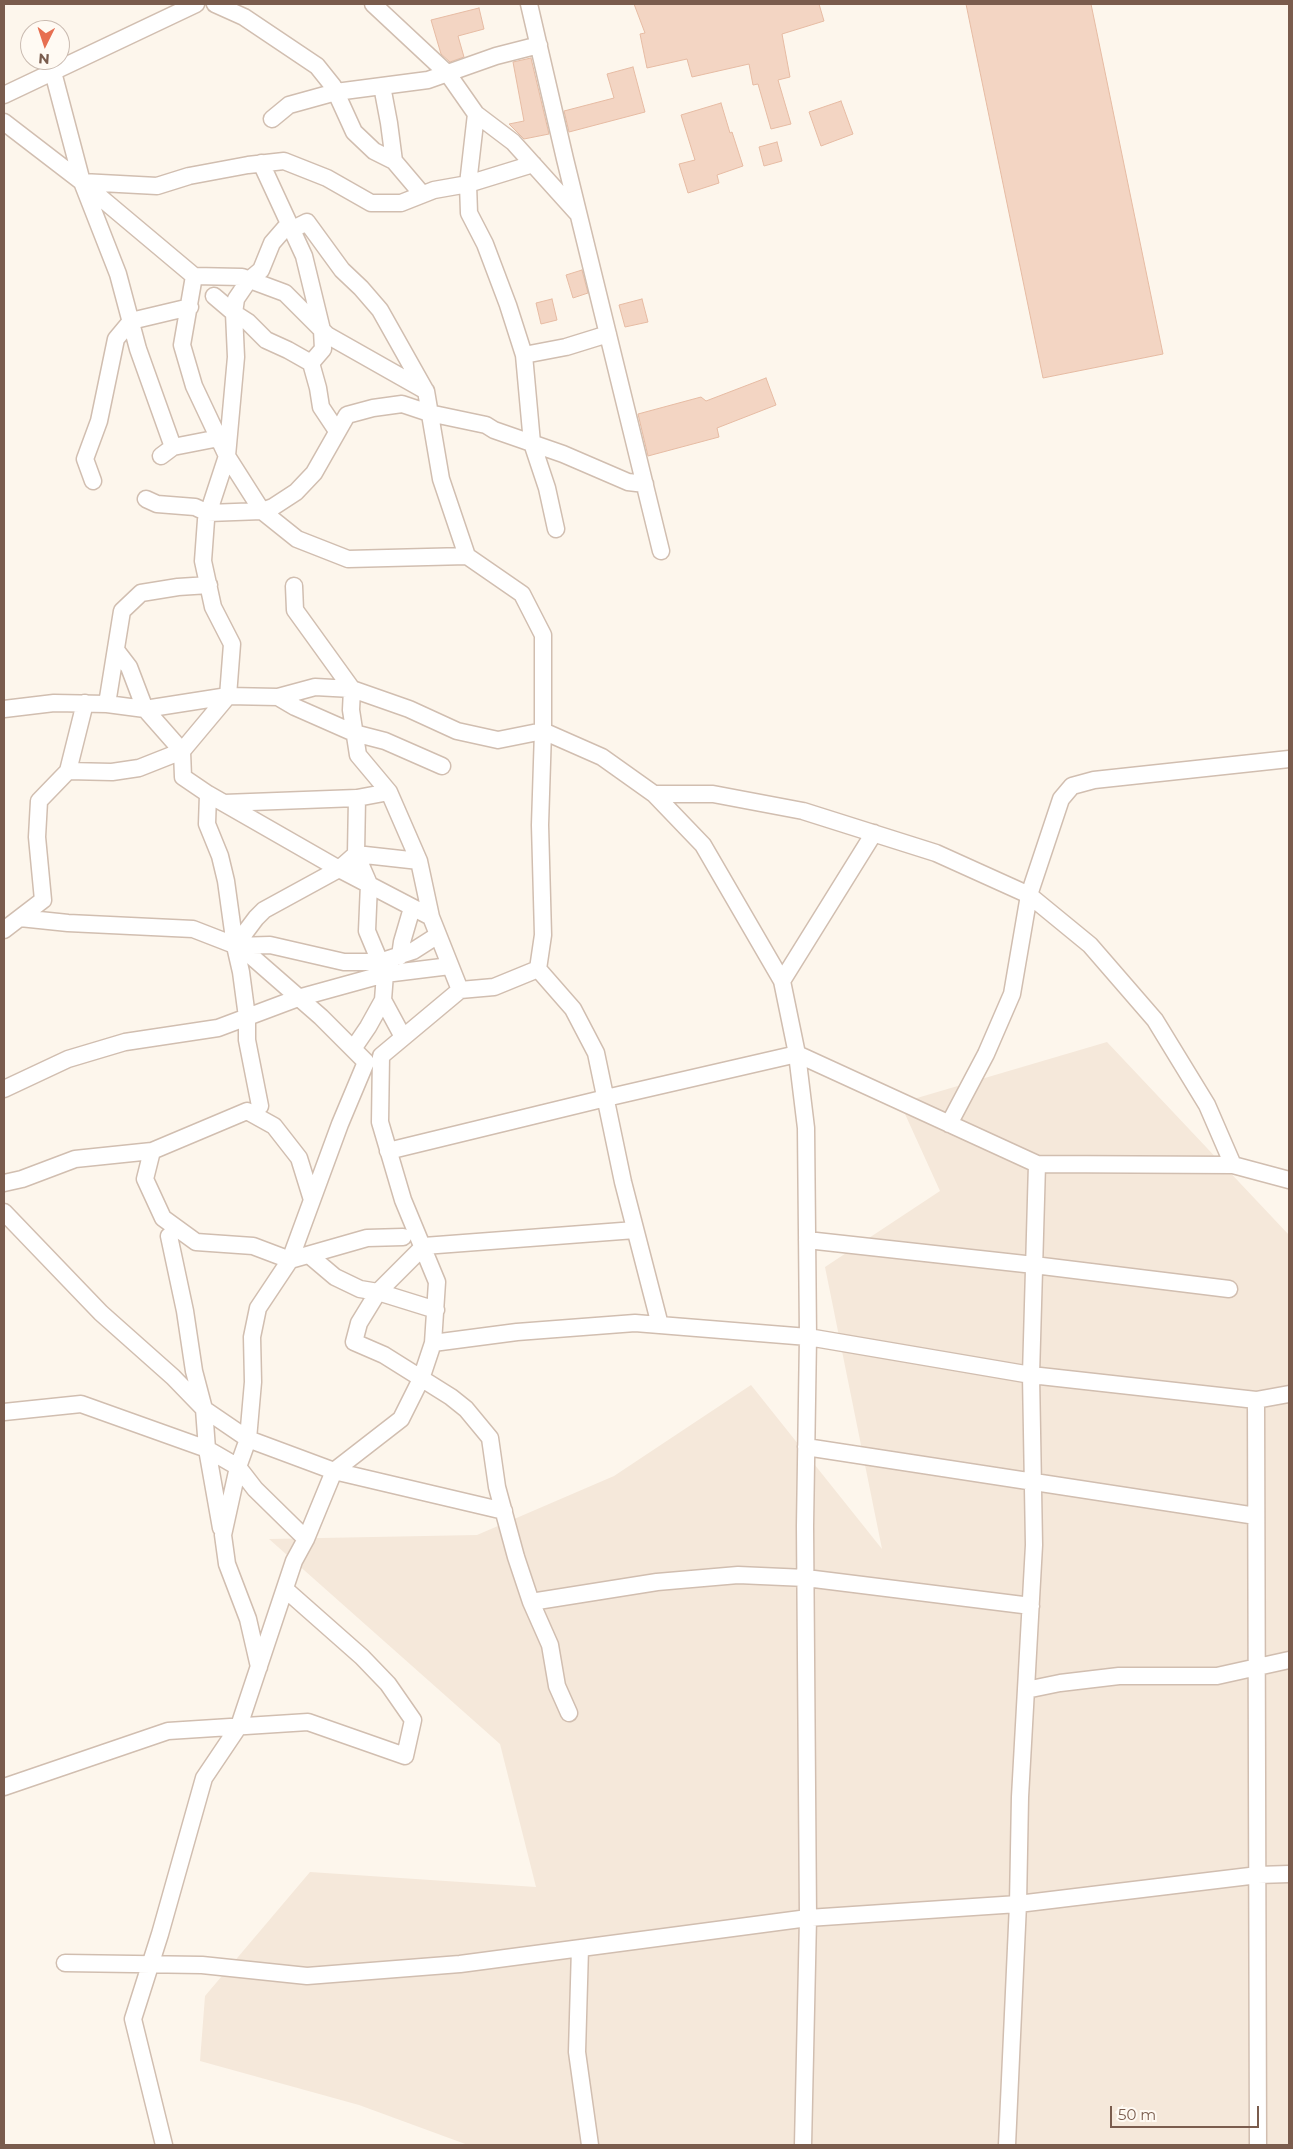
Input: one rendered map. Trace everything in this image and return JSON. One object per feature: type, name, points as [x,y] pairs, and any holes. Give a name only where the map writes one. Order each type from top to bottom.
[{"type":"street","points":[[4,94],[196,4]]},
{"type":"street","points":[[215,4],[244,17],[317,66],[336,92],[354,132],[374,151],[394,162],[422,194]]},
{"type":"street","points":[[373,4],[448,74],[476,114],[513,142],[579,215]]},
{"type":"street","points":[[530,4],[579,215],[661,550]]},
{"type":"street","points":[[272,119],[289,106],[336,92],[428,80],[496,56],[539,45]]},
{"type":"street","points":[[53,72],[82,182],[118,274],[167,451],[219,438]]},
{"type":"street","points":[[382,86],[394,162]]},
{"type":"street","points":[[476,114],[468,184],[470,213],[492,262],[524,355],[532,443],[547,488],[556,529]]},
{"type":"street","points":[[4,122],[82,182],[194,276],[242,277],[285,293],[327,335],[426,392]]},
{"type":"street","points":[[82,182],[157,186],[189,176],[261,163],[284,161],[327,178],[371,203],[401,203],[434,190],[468,184],[533,164]]},
{"type":"street","points":[[261,163],[304,256],[322,330],[323,349],[311,363]]},
{"type":"street","points":[[68,771],[112,772],[139,768],[182,751],[228,696],[232,644],[213,607],[203,561],[206,520],[227,456],[236,357],[234,313],[236,299],[249,280],[261,270],[272,243],[285,228],[293,229],[307,222],[342,270],[380,310],[426,392],[440,479],[467,556],[522,594],[543,635],[543,731],[540,825],[543,935],[538,969],[573,1009],[596,1052],[623,1182],[660,1325]]},
{"type":"street","points":[[194,276],[182,346],[194,386],[227,456],[262,511],[297,539],[348,559],[467,556]]},
{"type":"street","points":[[214,296],[248,322],[266,340],[311,363],[321,407],[337,431]]},
{"type":"street","points":[[93,481],[86,459],[99,420],[116,339],[131,321],[190,307]]},
{"type":"street","points":[[524,355],[566,347],[608,334]]},
{"type":"street","points":[[146,499],[157,504],[195,507],[208,513],[262,511],[273,507],[296,492],[314,473],[347,415],[373,408],[402,404],[429,413],[486,425],[494,430],[532,443],[628,482],[645,484]]},
{"type":"street","points":[[106,704],[122,612],[142,593],[178,587],[209,585]]},
{"type":"street","points":[[294,586],[295,610],[352,689],[351,710],[358,755],[389,792],[419,861],[431,917],[460,990]]},
{"type":"street","points":[[116,650],[130,667],[145,709],[182,751],[183,777],[208,794],[339,869],[431,917]]},
{"type":"street","points":[[4,709],[54,703],[106,704],[145,709],[228,696],[278,697],[315,687],[352,689],[409,709],[457,731],[498,740],[543,731],[602,757],[654,794],[703,845],[782,981],[796,1054],[806,1128],[808,1918],[803,2145]]},
{"type":"street","points":[[278,697],[354,733],[385,741],[442,766]]},
{"type":"street","points":[[4,930],[43,900],[37,837],[39,801],[68,771],[85,703]]},
{"type":"street","points":[[950,1124],[986,1054],[1012,994],[1029,895],[1061,799],[1072,786],[1094,780],[1289,759]]},
{"type":"street","points":[[224,803],[358,798],[389,792]]},
{"type":"street","points":[[208,794],[207,824],[220,856],[226,881],[247,1017],[247,1040],[260,1106]]},
{"type":"street","points":[[654,794],[714,794],[804,811],[936,853],[1029,895],[1090,945],[1155,1020],[1207,1105],[1232,1165]]},
{"type":"street","points":[[358,798],[356,854],[369,884],[367,931],[382,968],[383,1000],[403,1037]]},
{"type":"street","points":[[782,981],[874,833]]},
{"type":"street","points":[[235,946],[264,910],[339,869],[356,854],[419,861]]},
{"type":"street","points":[[400,956],[412,908]]},
{"type":"street","points":[[20,918],[68,923],[193,929],[242,948],[321,1016],[366,1062],[290,1260],[258,1308],[252,1337],[252,1382],[248,1439],[238,1467],[223,1535]]},
{"type":"street","points":[[4,1089],[68,1059],[125,1042],[218,1028],[382,968],[438,935]]},
{"type":"street","points":[[235,946],[270,945],[344,962],[382,968],[450,966]]},
{"type":"street","points":[[164,2145],[133,2019],[204,1778],[240,1726],[294,1561],[306,1539],[334,1471],[401,1420],[421,1379],[433,1343],[437,1282],[424,1246],[403,1200],[380,1122],[381,1056],[460,990],[494,987],[538,969]]},
{"type":"street","points":[[353,1049],[383,1000]]},
{"type":"street","points":[[388,1151],[796,1054],[1037,1164],[1232,1165],[1289,1180]]},
{"type":"street","points":[[4,1183],[22,1179],[75,1159],[152,1151],[246,1111],[274,1126],[299,1158],[312,1200]]},
{"type":"street","points":[[152,1151],[145,1179],[163,1218],[196,1242],[253,1246],[290,1260],[367,1238],[403,1237]]},
{"type":"street","points":[[1007,2145],[1018,1904],[1020,1797],[1034,1545],[1031,1375],[1037,1164]]},
{"type":"street","points":[[4,1212],[101,1313],[173,1377],[204,1409],[248,1439],[334,1471],[504,1512]]},
{"type":"street","points":[[569,1713],[557,1686],[550,1646],[532,1602],[504,1512],[497,1487],[490,1438],[466,1408],[384,1355],[354,1342],[359,1324],[378,1292],[424,1246],[635,1230]]},
{"type":"street","points":[[169,1236],[185,1311],[194,1371],[204,1409],[207,1449],[228,1564],[248,1620],[259,1667]]},
{"type":"street","points":[[807,1240],[1034,1264],[1229,1289]]},
{"type":"street","points":[[309,1255],[335,1277],[360,1289],[378,1292],[436,1310]]},
{"type":"street","points":[[433,1343],[517,1332],[635,1323],[808,1336],[1031,1375],[1256,1400],[1289,1394]]},
{"type":"street","points":[[1256,1400],[1258,2145]]},
{"type":"street","points":[[4,1412],[81,1404],[207,1449],[238,1467],[255,1489],[306,1539]]},
{"type":"street","points":[[806,1448],[1256,1516]]},
{"type":"street","points":[[532,1602],[657,1582],[729,1576],[806,1578],[1031,1606]]},
{"type":"street","points":[[4,1787],[168,1730],[308,1722],[405,1756],[413,1720],[388,1684],[362,1657],[285,1589]]},
{"type":"street","points":[[1026,1690],[1060,1683],[1118,1676],[1217,1676],[1289,1660]]},
{"type":"street","points":[[65,1963],[202,1965],[307,1976],[460,1964],[808,1918],[1018,1904],[1258,1875],[1289,1874]]},
{"type":"street","points":[[580,1948],[577,2052],[590,2145]]},
{"type":"shaded area","points":[[1107,1042],[1289,1235],[1289,2145],[468,2145],[359,2105],[200,2061],[205,1996],[310,1872],[536,1887],[500,1744],[269,1539],[477,1535],[614,1476],[751,1385],[882,1549],[825,1267],[940,1191],[900,1103]]},
{"type":"building","points":[[634,4],[819,4],[824,21],[782,34],[790,77],[778,80],[791,124],[771,129],[758,84],[753,85],[749,64],[692,77],[687,59],[647,68],[640,34],[645,33]]},
{"type":"building","points":[[966,4],[1091,4],[1163,354],[1043,378]]},
{"type":"building","points":[[479,8],[484,29],[458,36],[464,57],[450,62],[441,54],[431,20]]},
{"type":"building","points":[[531,58],[549,134],[524,139],[509,124],[524,121],[513,62]]},
{"type":"building","points":[[633,67],[645,112],[569,132],[564,111],[614,98],[607,74]]},
{"type":"building","points":[[841,101],[853,134],[821,146],[809,112]]},
{"type":"building","points":[[721,103],[743,166],[717,175],[719,183],[688,193],[679,164],[695,160],[681,115]]},
{"type":"building","points":[[777,142],[782,161],[764,166],[759,147]]},
{"type":"building","points":[[582,270],[588,293],[573,298],[566,275]]},
{"type":"building","points":[[552,299],[557,320],[541,324],[536,303]]},
{"type":"building","points":[[642,299],[648,322],[625,327],[619,305]]},
{"type":"building","points":[[766,378],[776,405],[717,428],[719,437],[648,456],[638,414],[701,397],[706,401]]}]
